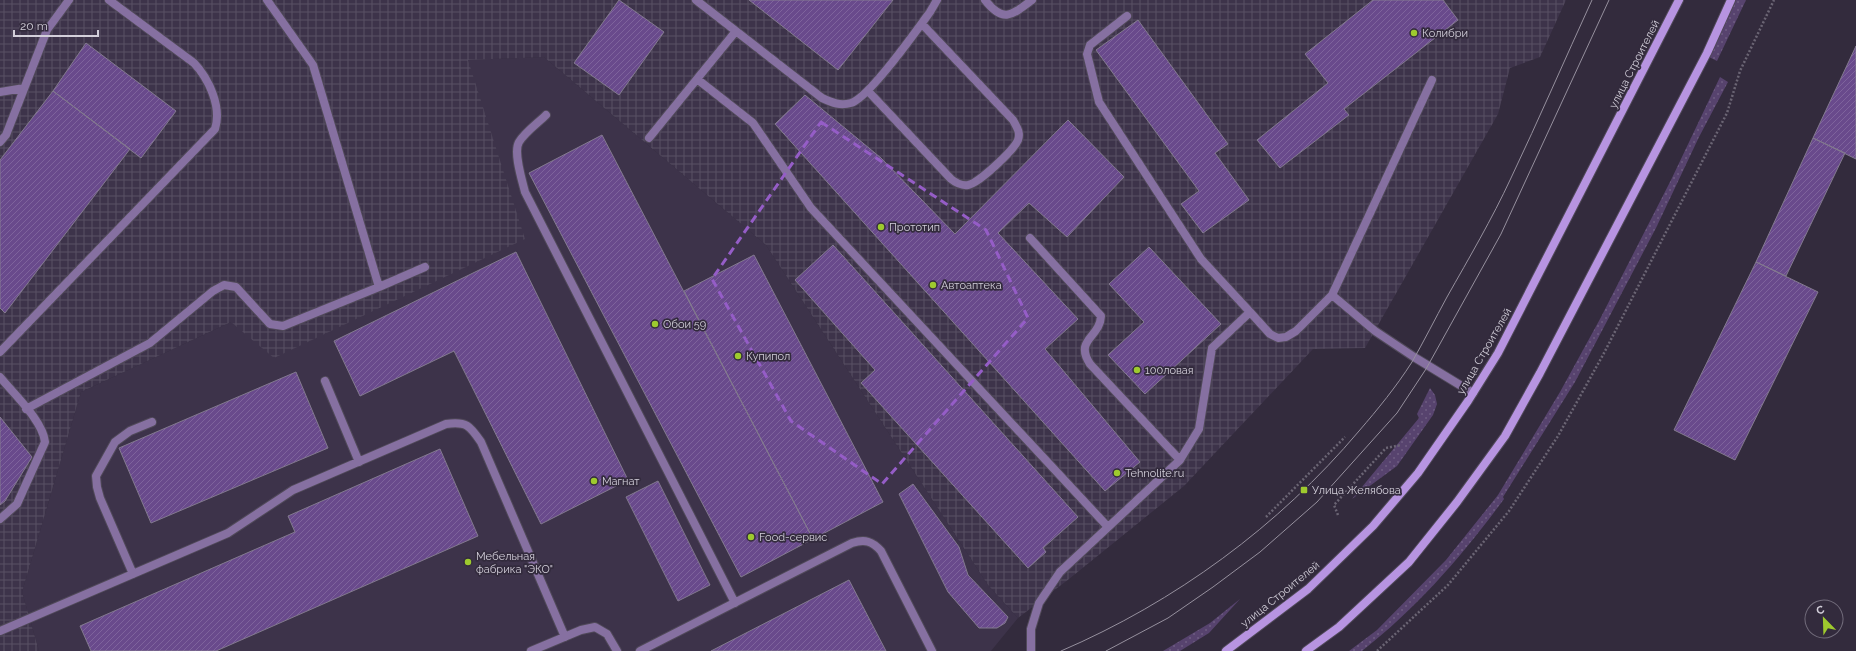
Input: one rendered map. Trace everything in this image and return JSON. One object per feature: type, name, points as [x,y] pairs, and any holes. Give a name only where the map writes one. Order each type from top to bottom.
[{"type":"main road","name":"улица Строителей","points":[[1226,651],[1308,589],[1373,526],[1418,473],[1473,393],[1498,353],[1679,0]]},
{"type":"main road","points":[[1306,651],[1339,627],[1409,562],[1457,502],[1505,436],[1540,373],[1707,54],[1731,0]]},
{"type":"lane","points":[[0,142],[6,135],[47,30],[69,0]]},
{"type":"lane","points":[[0,352],[215,129],[218,119],[216,108],[203,73],[194,63],[109,0]]},
{"type":"lane","points":[[267,0],[313,64],[379,287]]},
{"type":"lane","points":[[696,0],[822,98],[838,105],[853,102],[868,92],[922,24],[937,0]]},
{"type":"lane","points":[[985,0],[999,14],[1008,16],[1021,9],[1032,0]]},
{"type":"lane","points":[[1127,16],[1090,45],[1087,54],[1099,102],[1201,259],[1270,334],[1278,338],[1286,337],[1296,330],[1332,295],[1432,80]]},
{"type":"lane","points":[[868,92],[951,179],[959,185],[969,185],[982,177],[1013,148],[1018,139],[1018,130],[1012,120],[922,24]]},
{"type":"lane","points":[[650,138],[736,31]]},
{"type":"lane","points":[[697,79],[753,123],[811,208],[1108,527]]},
{"type":"lane","points":[[0,92],[24,88]]},
{"type":"lane","points":[[546,116],[518,142],[517,157],[525,192],[735,602]]},
{"type":"lane","points":[[1030,238],[1101,316],[1100,324],[1088,339],[1084,349],[1090,364],[1180,460]]},
{"type":"lane","points":[[26,409],[150,343],[213,291],[224,285],[236,287],[270,324],[283,326],[425,267]]},
{"type":"lane","points":[[1332,295],[1375,331],[1414,358],[1473,393]]},
{"type":"lane","points":[[1031,651],[1031,629],[1039,604],[1060,572],[1180,460],[1199,428],[1212,348],[1250,312]]},
{"type":"lane","points":[[0,377],[44,434],[45,442],[17,504],[0,519]]},
{"type":"lane","points":[[325,381],[359,462]]},
{"type":"lane","points":[[133,574],[100,498],[96,486],[96,476],[115,442],[130,431],[152,422]]},
{"type":"lane","points":[[0,631],[228,532],[293,490],[446,424],[460,422],[473,430],[481,442],[565,637]]},
{"type":"lane","points":[[640,651],[852,543],[863,539],[874,544],[881,551],[932,651]]},
{"type":"lane","points":[[532,651],[581,630],[595,627],[607,634],[617,651]]},
{"type":"path","points":[[1377,651],[1448,585],[1509,511],[1558,436],[1603,355],[1727,113],[1740,71],[1774,0]]},
{"type":"path","points":[[1266,516],[1345,437]]},
{"type":"path","points":[[1338,515],[1334,505],[1386,448],[1401,445]]},
{"type":"highlighted area","points":[[821,122],[986,230],[1028,318],[882,484],[791,421],[712,279]]},
{"type":"shaded area","points":[[0,0],[1566,0],[1540,57],[1510,68],[1498,114],[1365,348],[1313,349],[1184,486],[1069,579],[1018,618],[988,585],[766,245],[544,57],[468,60],[525,239],[274,358],[231,322],[81,392],[22,592],[39,651],[0,651]]},
{"type":"shaded area","points":[[1736,0],[1746,0],[1717,61],[1709,57]]},
{"type":"shaded area","points":[[544,57],[766,245],[988,585],[1018,618],[991,651],[39,651],[22,592],[81,392],[231,322],[524,239],[467,60]]},
{"type":"shaded area","points":[[1720,77],[1728,82],[1699,137],[1656,228],[1575,382],[1503,497],[1504,499],[1455,561],[1402,617],[1362,651],[1349,651],[1377,630],[1446,560],[1498,495],[1560,392],[1600,319],[1671,180]]},
{"type":"shaded area","points":[[1430,388],[1435,395],[1437,404],[1433,415],[1397,466],[1352,499],[1419,418],[1417,414]]},
{"type":"shaded area","points":[[1240,599],[1209,633],[1180,651],[1163,651],[1210,623]]},
{"type":"building","points":[[619,0],[664,32],[619,95],[574,63]]},
{"type":"building","points":[[749,0],[893,0],[838,70]]},
{"type":"building","points":[[1373,0],[1443,0],[1458,20],[1344,109],[1349,115],[1280,168],[1257,140],[1328,83],[1305,54]]},
{"type":"building","points":[[1138,20],[1228,144],[1215,153],[1249,200],[1203,233],[1181,204],[1199,191],[1096,50]]},
{"type":"building","points":[[86,43],[176,111],[141,158],[53,91]]},
{"type":"building","points":[[1856,46],[1856,159],[1813,138]]},
{"type":"building","points":[[53,91],[130,149],[5,313],[0,308],[0,160]]},
{"type":"building","points":[[805,95],[881,158],[955,234],[1068,120],[1124,177],[1067,237],[1029,203],[998,233],[1078,319],[1045,349],[1140,462],[1105,491],[775,124]]},
{"type":"building","points":[[602,135],[813,539],[741,577],[529,173]]},
{"type":"building","points":[[1813,138],[1845,153],[1786,276],[1756,262]]},
{"type":"building","points":[[833,245],[1078,517],[1043,548],[1046,552],[1028,568],[861,383],[875,370],[795,280]]},
{"type":"building","points":[[1149,247],[1221,324],[1145,394],[1108,355],[1144,322],[1109,284]]},
{"type":"building","points":[[516,252],[628,480],[541,524],[454,351],[360,396],[334,341]]},
{"type":"building","points":[[754,255],[883,502],[813,539],[684,291]]},
{"type":"building","points":[[1756,262],[1818,292],[1735,460],[1674,430]]},
{"type":"building","points":[[296,372],[328,448],[151,523],[119,448]]},
{"type":"building","points":[[0,417],[32,457],[5,501],[0,505]]},
{"type":"building","points":[[440,449],[478,536],[216,651],[91,651],[80,626],[295,532],[288,516]]},
{"type":"building","points":[[658,481],[710,585],[678,601],[626,497]]},
{"type":"building","points":[[913,484],[959,547],[968,575],[1008,617],[1005,623],[997,628],[979,628],[948,592],[899,494]]},
{"type":"building","points":[[849,580],[886,651],[711,651]]},
{"type":"tram line","points":[[1061,651],[1144,609],[1184,585],[1223,558],[1295,499],[1328,466],[1380,406],[1412,362],[1496,208],[1532,134],[1592,0]]},
{"type":"tram line","points":[[1106,651],[1168,618],[1260,552],[1317,502],[1397,413],[1426,369],[1501,234],[1609,0]]},
{"type":"place","name":"Колибри","points":[[1414,33]]},
{"type":"place","name":"Прототип","points":[[881,227]]},
{"type":"place","name":"Автоаптека","points":[[933,285]]},
{"type":"place","name":"Обои 59","points":[[655,324]]},
{"type":"place","name":"Купипол","points":[[738,356]]},
{"type":"place","name":"100ловая","points":[[1137,370]]},
{"type":"place","name":"Tehnolite.ru","points":[[1117,473]]},
{"type":"place","name":"Магнат","points":[[594,481]]},
{"type":"place","name":"Улица Желябова","points":[[1304,490]]},
{"type":"place","name":"Food-сервис","points":[[751,537]]},
{"type":"place","name":"Мебельная фабрика \"ЭКО\"","points":[[468,562]]}]
